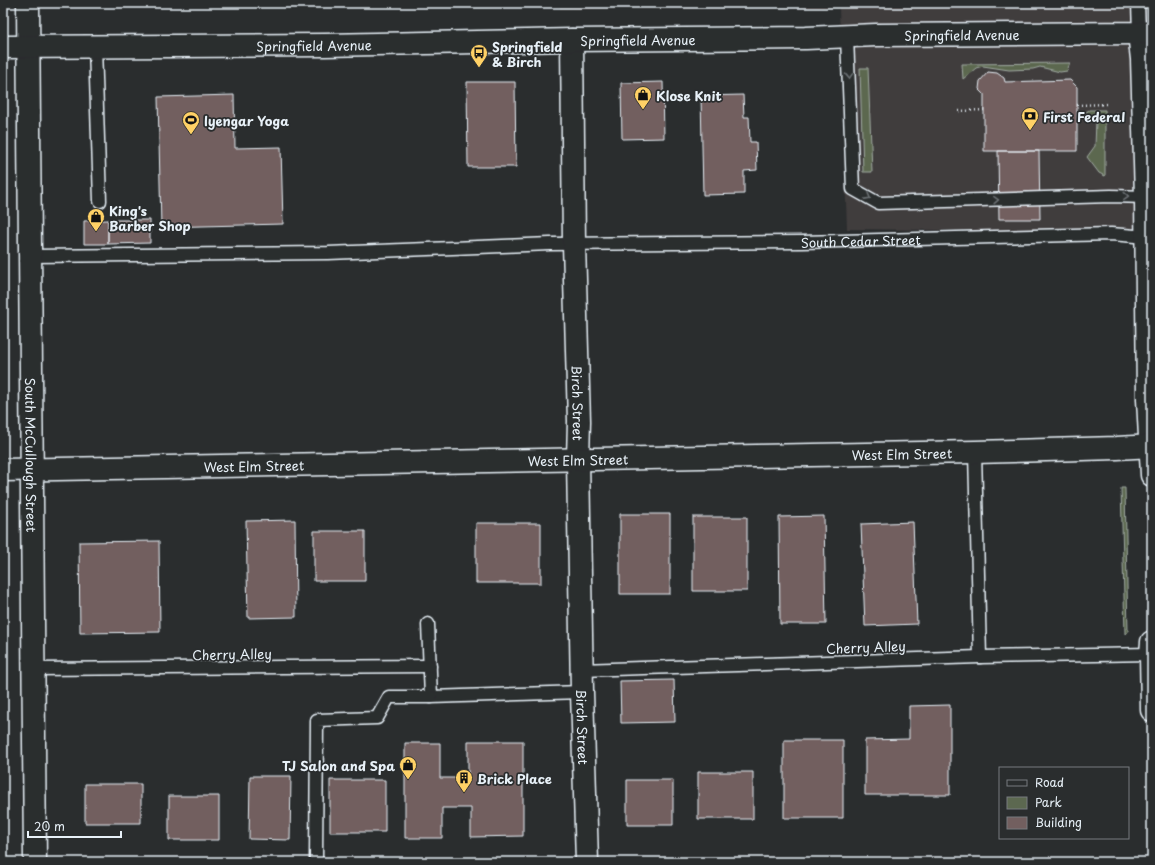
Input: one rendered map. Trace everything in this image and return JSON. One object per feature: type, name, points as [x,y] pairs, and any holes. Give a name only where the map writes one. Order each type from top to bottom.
[{"type":"street","name":"South McCullough Street","points":[[28,3],[35,862]]},
{"type":"street","name":"Springfield Avenue","points":[[3,47],[325,45],[572,40],[847,37],[876,35],[1146,32]]},
{"type":"street","points":[[1146,32],[1142,58],[1149,247],[1150,346],[1148,399],[1152,474]]},
{"type":"street","name":"Birch Street","points":[[572,40],[574,244],[579,421],[578,459],[581,670],[587,862]]},
{"type":"street","name":"West Elm Street","points":[[3,470],[975,452],[1151,446]]},
{"type":"street","points":[[1151,648],[1152,710]]},
{"type":"lane","points":[[1138,3],[1146,32]]},
{"type":"lane","points":[[847,37],[853,189],[878,203],[1111,196],[1146,197]]},
{"type":"lane","points":[[95,47],[100,201]]},
{"type":"lane","name":"South Cedar Street","points":[[30,256],[328,253],[574,244],[802,242],[1111,234],[1149,247]]},
{"type":"lane","points":[[975,452],[980,657]]},
{"type":"lane","points":[[428,624],[431,696]]},
{"type":"lane","name":"Cherry Alley","points":[[581,670],[980,657],[1151,648]]},
{"type":"lane","name":"Cherry Alley","points":[[34,669],[430,666]]},
{"type":"lane","points":[[316,862],[317,720],[377,718],[389,696],[582,692]]},
{"type":"path","points":[[1077,105],[1109,104]]},
{"type":"path","points":[[959,111],[984,110]]},
{"type":"shaded area","points":[[560,3],[1152,3],[1152,661],[1151,446],[1147,237],[1123,232],[847,229],[839,8],[560,9]]},
{"type":"green space","points":[[475,3],[539,3],[539,6],[475,7]]},
{"type":"green space","points":[[1070,63],[1067,71],[1060,72],[1040,67],[1033,69],[1009,70],[983,66],[976,68],[963,79],[962,64]]},
{"type":"green space","points":[[860,68],[868,68],[872,172],[863,172]]},
{"type":"green space","points":[[1089,110],[1105,110],[1105,176],[1099,173],[1087,157],[1095,146],[1096,121],[1086,112]]},
{"type":"green space","points":[[1121,488],[1125,488],[1128,632],[1125,634]]},
{"type":"building","name":"First Federal","points":[[988,72],[997,73],[1004,78],[1005,82],[1070,80],[1077,87],[1077,151],[984,151],[984,94],[979,89],[980,81]]},
{"type":"building","points":[[467,82],[515,82],[516,167],[468,167]]},
{"type":"building","name":"Klose Knit","points":[[663,82],[664,138],[622,139],[621,83]]},
{"type":"building","points":[[234,95],[235,148],[281,147],[283,224],[161,227],[158,97]]},
{"type":"building","points":[[743,95],[744,117],[749,117],[750,142],[756,142],[757,170],[744,171],[744,194],[703,195],[701,96]]},
{"type":"building","points":[[998,151],[1039,151],[1040,219],[999,219]]},
{"type":"building","name":"King's Barber Shop","points":[[108,220],[108,244],[84,244],[84,221]]},
{"type":"building","points":[[108,220],[150,220],[150,243],[108,244]]},
{"type":"building","points":[[620,514],[670,514],[670,594],[620,594]]},
{"type":"building","points":[[824,516],[826,624],[780,624],[779,517]]},
{"type":"building","points":[[693,517],[747,517],[747,591],[693,591]]},
{"type":"building","points":[[295,520],[296,617],[248,618],[246,521]]},
{"type":"building","points":[[913,522],[917,624],[865,626],[861,524]]},
{"type":"building","points":[[476,523],[541,523],[541,583],[476,583]]},
{"type":"building","points":[[314,531],[365,531],[365,581],[314,581]]},
{"type":"building","points":[[159,541],[160,632],[80,633],[79,542]]},
{"type":"building","points":[[674,680],[675,722],[621,723],[620,681]]},
{"type":"building","points":[[950,705],[950,795],[865,795],[865,740],[909,739],[909,706]]},
{"type":"building","points":[[784,740],[843,740],[843,818],[784,818]]},
{"type":"building","name":"Brick Place","points":[[468,741],[523,741],[523,836],[471,837],[471,808],[442,808],[442,838],[405,838],[405,743],[440,743],[440,778],[468,778]]},
{"type":"building","points":[[698,772],[753,772],[753,819],[698,819]]},
{"type":"building","points":[[250,776],[291,776],[290,840],[249,839]]},
{"type":"building","points":[[330,780],[385,780],[385,832],[330,832]]},
{"type":"building","points":[[627,780],[673,780],[673,825],[627,825]]},
{"type":"building","points":[[85,784],[141,784],[141,823],[85,823]]},
{"type":"building","points":[[169,796],[219,796],[219,840],[169,840]]},
{"type":"place","name":"Springfield & Birch","points":[[479,68]]},
{"type":"place","name":"Klose Knit","points":[[643,110]]},
{"type":"place","name":"First Federal","points":[[1030,131]]},
{"type":"place","name":"Iyengar Yoga","points":[[191,135]]},
{"type":"place","name":"King's Barber Shop","points":[[96,232]]},
{"type":"place","name":"TJ Salon and Spa","points":[[408,780]]},
{"type":"place","name":"Brick Place","points":[[464,793]]}]
